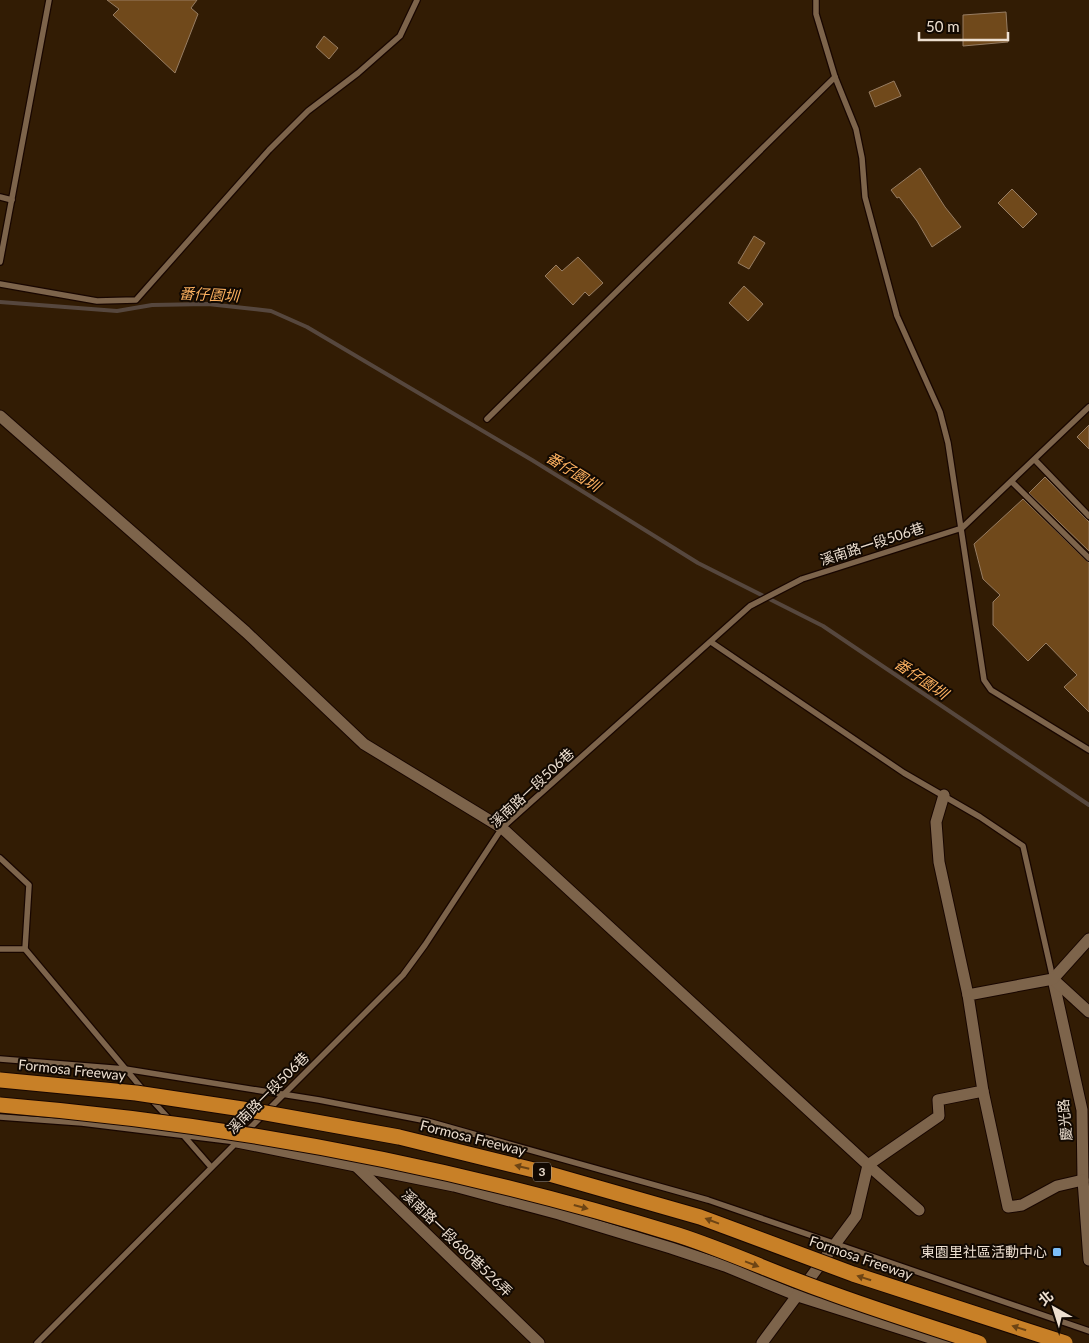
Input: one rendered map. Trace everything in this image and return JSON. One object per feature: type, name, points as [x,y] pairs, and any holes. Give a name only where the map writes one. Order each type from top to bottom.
[{"type":"highway","name":"Formosa Freeway","points":[[0,1080],[136,1093],[249,1110],[399,1137],[546,1173],[700,1217],[853,1274],[1065,1343]]},
{"type":"highway","name":"3","points":[[0,1105],[107,1114],[284,1141],[407,1164],[531,1194],[681,1236],[825,1292],[979,1343]]},
{"type":"street","points":[[0,416],[246,632],[364,744],[502,828],[919,1210]]},
{"type":"street","points":[[944,795],[936,822],[939,862],[968,995],[983,1090],[1008,1208],[1022,1205],[1057,1186],[1082,1180]]},
{"type":"street","points":[[968,995],[1053,979],[1089,939]]},
{"type":"street","points":[[1053,979],[1089,1012]]},
{"type":"street","name":"慶光路","points":[[1053,979],[1082,1110],[1082,1180],[1089,1260]]},
{"type":"street","points":[[762,1343],[856,1216],[868,1165],[939,1116],[938,1100],[983,1090]]},
{"type":"street","points":[[237,1142],[454,1186],[559,1214],[707,1260],[798,1296],[946,1343]]},
{"type":"street","name":"溪南路一段680巷526弄","points":[[355,1165],[539,1343]]},
{"type":"lane","points":[[0,262],[49,0]]},
{"type":"lane","points":[[0,284],[97,302],[136,300],[269,150],[308,111],[358,73],[400,36],[417,0]]},
{"type":"lane","points":[[816,0],[816,14],[836,77],[856,129],[862,158],[865,197],[898,316],[940,412],[948,443],[984,680],[991,690],[1089,750]]},
{"type":"lane","points":[[487,419],[836,77]]},
{"type":"lane","points":[[0,198],[12,200]]},
{"type":"lane","name":"溪南路一段506巷","points":[[37,1343],[403,975],[426,945],[502,828],[750,606],[802,579],[962,528],[1089,407]]},
{"type":"lane","points":[[1035,460],[1089,516]]},
{"type":"lane","points":[[1012,482],[1089,558]]},
{"type":"lane","points":[[710,642],[904,772],[944,795],[1023,846],[1053,979]]},
{"type":"lane","points":[[0,858],[29,885],[25,949],[125,1069],[211,1167]]},
{"type":"lane","points":[[0,949],[25,949]]},
{"type":"lane","points":[[0,1059],[125,1069],[284,1096],[319,1100],[427,1121],[698,1198],[1089,1331]]},
{"type":"lane","points":[[0,1117],[82,1123],[237,1142]]},
{"type":"building","points":[[107,0],[197,0],[191,8],[198,14],[175,73],[113,15],[119,9]]},
{"type":"building","points":[[1006,12],[1008,42],[963,46],[963,15]]},
{"type":"building","points":[[324,36],[338,48],[329,59],[316,47]]},
{"type":"building","points":[[894,81],[901,96],[875,107],[869,92]]},
{"type":"building","points":[[920,168],[945,207],[961,227],[932,247],[917,221],[899,197],[897,198],[891,190]]},
{"type":"building","points":[[1012,189],[1037,214],[1023,228],[998,203]]},
{"type":"building","points":[[754,236],[765,243],[749,269],[738,263]]},
{"type":"building","points":[[578,257],[603,283],[589,296],[585,292],[573,305],[545,276],[556,265],[562,271]]},
{"type":"building","points":[[744,286],[763,304],[748,321],[729,303]]},
{"type":"building","points":[[1089,425],[1089,449],[1077,437]]},
{"type":"building","points":[[1045,477],[1089,522],[1089,551],[1029,493]]},
{"type":"building","points":[[1023,499],[1089,563],[1089,712],[1064,687],[1077,675],[1046,643],[1028,661],[993,625],[993,602],[1000,595],[983,579],[974,544]]},
{"type":"waterway","name":"番仔園圳","points":[[0,302],[117,311],[152,305],[208,304],[271,311],[307,327],[532,460],[698,563],[823,626],[1089,805]]},
{"type":"place","name":"東園里社區活動中心","points":[[1057,1252]]}]
